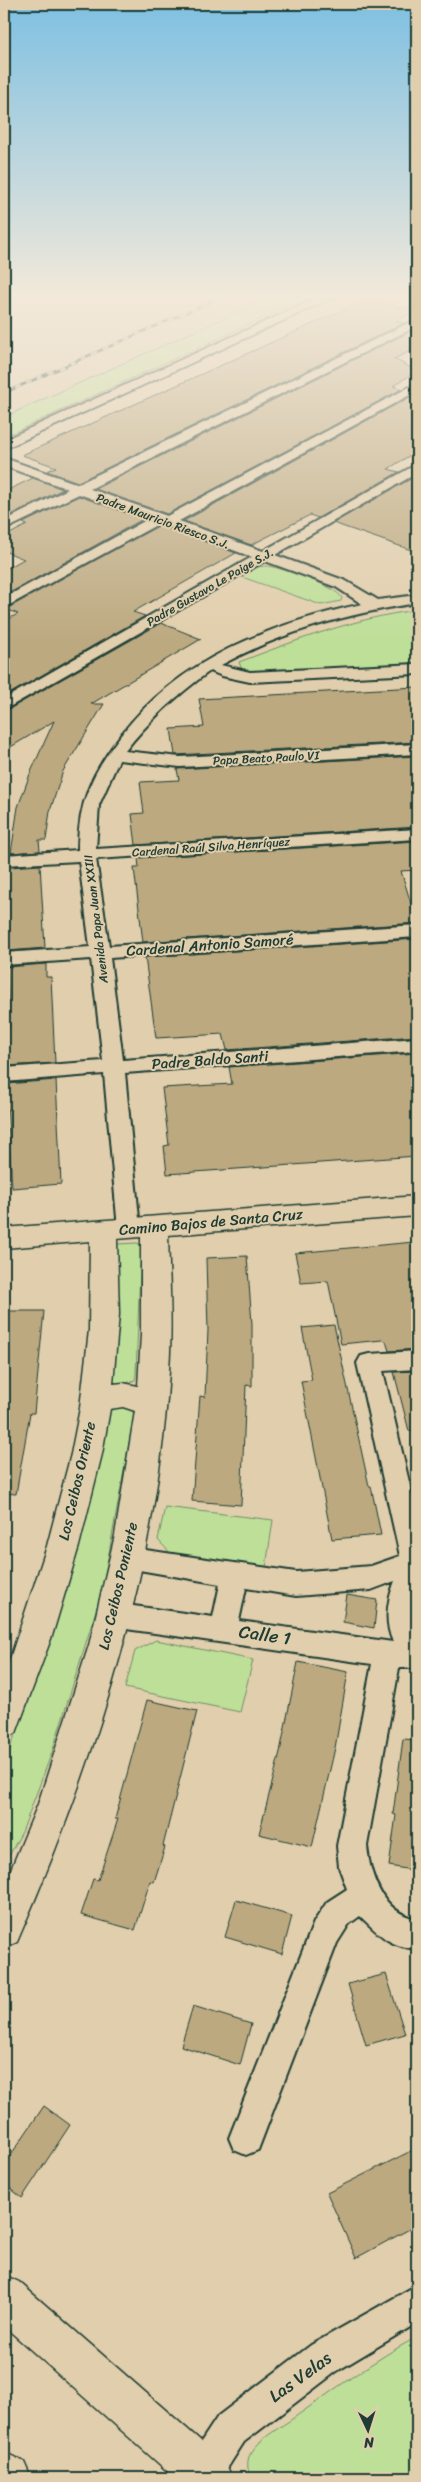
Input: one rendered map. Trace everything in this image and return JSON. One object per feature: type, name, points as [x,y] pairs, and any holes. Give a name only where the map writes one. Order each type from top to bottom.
[{"type":"street","points":[[4,445],[79,411]]},
{"type":"street","points":[[4,526],[237,411]]},
{"type":"street","points":[[4,604],[370,411]]},
{"type":"street","name":"Padre Mauricio Riesco S.J.","points":[[4,462],[162,521],[342,584],[375,605]]},
{"type":"street","name":"Padre Gustavo Le Paige S.J.","points":[[4,705],[417,468]]},
{"type":"street","name":"Avenida Papa Juan XXIII","points":[[129,1229],[114,1067],[87,855],[89,812],[97,787],[114,755],[134,726],[175,688],[209,665],[266,637],[304,624],[375,605],[417,599]]},
{"type":"street","points":[[209,665],[227,673],[250,677],[417,669]]},
{"type":"street","name":"Papa Beato Paulo VI","points":[[114,755],[188,762],[417,749]]},
{"type":"street","name":"Cardenal Raúl Silva Henríquez","points":[[4,860],[417,834]]},
{"type":"street","name":"Cardenal Antonio Samoré","points":[[4,959],[417,931]]},
{"type":"street","name":"Padre Baldo Santi","points":[[4,1075],[417,1045]]},
{"type":"street","name":"Camino Bajos de Santa Cruz","points":[[4,1238],[417,1206]]},
{"type":"street","name":"Los Ceibos Oriente","points":[[4,1722],[42,1613],[87,1453],[101,1364],[105,1295],[129,1229]]},
{"type":"street","name":"Los Ceibos Poniente","points":[[4,1929],[13,1887],[59,1796],[93,1690],[138,1501],[150,1405],[156,1322],[129,1229]]},
{"type":"street","points":[[417,1360],[369,1364],[416,1561],[402,1600],[402,1632],[406,1656],[352,1846],[354,1867],[364,1895],[370,1905],[398,1931],[417,1934]]},
{"type":"street","points":[[95,1402],[109,1395],[124,1393],[139,1397],[150,1405]]},
{"type":"street","points":[[125,1558],[296,1584],[371,1578],[416,1561]]},
{"type":"street","points":[[224,1630],[235,1575]]},
{"type":"street","name":"Calle 1","points":[[112,1615],[406,1656]]},
{"type":"street","points":[[246,2138],[325,1933],[338,1913],[364,1895]]},
{"type":"street","points":[[4,2297],[203,2476]]},
{"type":"street","name":"Las Velas","points":[[203,2476],[231,2428],[324,2358],[417,2303]]},
{"type":"street","points":[[4,2475],[8,2478]]},
{"type":"green space","points":[[18,411],[61,411],[4,437],[4,417]]},
{"type":"green space","points":[[266,566],[295,573],[330,588],[338,593],[342,598],[341,601],[321,605],[242,577],[257,567]]},
{"type":"green space","points":[[417,610],[417,664],[263,672],[242,670],[239,662],[349,624]]},
{"type":"green space","points":[[137,1243],[141,1245],[136,1374],[135,1380],[124,1384],[112,1382],[114,1246]]},
{"type":"green space","points":[[113,1403],[132,1409],[134,1416],[102,1591],[52,1752],[22,1832],[4,1865],[4,1764],[25,1709],[99,1416]]},
{"type":"green space","points":[[165,1507],[273,1520],[266,1567],[172,1555],[158,1540]]},
{"type":"green space","points":[[156,1640],[253,1660],[240,1712],[125,1688],[135,1651]]},
{"type":"green space","points":[[417,2337],[417,2478],[252,2478],[248,2469],[248,2459],[265,2438],[370,2365]]},
{"type":"building","points":[[120,411],[224,411],[78,482],[47,471],[56,467],[22,455]]},
{"type":"building","points":[[251,411],[361,411],[167,514],[95,489]]},
{"type":"building","points":[[385,411],[417,411],[417,451],[388,469],[399,472],[318,518],[310,515],[251,545],[184,521]]},
{"type":"building","points":[[414,477],[417,478],[417,552],[333,523]]},
{"type":"building","points":[[33,478],[63,489],[7,517],[4,516],[4,492]]},
{"type":"building","points":[[79,496],[143,519],[4,596],[4,570],[24,559],[4,551],[4,537],[27,525],[23,523]]},
{"type":"building","points":[[160,525],[236,553],[133,612],[145,616],[4,697],[4,621],[18,614],[6,609]]},
{"type":"building","points":[[161,623],[201,639],[91,704],[104,704],[63,771],[50,811],[46,840],[39,840],[40,851],[11,853],[18,807],[30,774],[54,721],[4,751],[4,712]]},
{"type":"building","points":[[417,687],[417,742],[175,755],[171,729],[204,727],[199,699]]},
{"type":"building","points":[[417,756],[417,827],[136,845],[132,814],[144,813],[140,782],[179,780],[177,769]]},
{"type":"building","points":[[417,841],[417,870],[401,871],[417,923],[143,942],[134,868],[139,868],[138,858]]},
{"type":"building","points":[[40,865],[45,948],[7,951],[6,941],[4,941],[4,876],[7,876],[9,867]]},
{"type":"building","points":[[417,939],[417,1036],[227,1050],[223,1034],[156,1038],[145,957]]},
{"type":"building","points":[[46,964],[46,977],[51,977],[55,1063],[6,1066],[4,1030],[9,1029],[7,967]]},
{"type":"building","points":[[417,1053],[417,1156],[167,1174],[164,1146],[169,1145],[162,1088],[232,1084],[229,1067]]},
{"type":"building","points":[[56,1080],[61,1184],[12,1188],[6,1084]]},
{"type":"building","points":[[414,1242],[417,1244],[417,1349],[389,1351],[386,1341],[382,1340],[341,1344],[328,1281],[301,1283],[295,1253]]},
{"type":"building","points":[[247,1256],[252,1324],[252,1386],[246,1385],[241,1505],[192,1501],[200,1396],[205,1397],[208,1330],[206,1258]]},
{"type":"building","points":[[4,1311],[44,1311],[34,1413],[30,1413],[16,1494],[4,1493]]},
{"type":"building","points":[[334,1325],[381,1535],[332,1539],[301,1381],[312,1380],[302,1328]]},
{"type":"building","points":[[417,1371],[417,1430],[409,1431],[394,1372]]},
{"type":"building","points":[[347,1595],[377,1600],[374,1628],[343,1622]]},
{"type":"building","points":[[298,1662],[348,1672],[335,1748],[312,1847],[259,1834],[280,1752]]},
{"type":"building","points":[[147,1700],[197,1711],[163,1846],[165,1847],[154,1882],[150,1881],[135,1930],[81,1915],[93,1879],[98,1880],[118,1819],[115,1819]]},
{"type":"building","points":[[403,1739],[417,1740],[417,1871],[389,1866],[396,1815],[393,1814]]},
{"type":"building","points":[[236,1900],[292,1916],[282,1954],[225,1937]]},
{"type":"building","points":[[386,1974],[405,2034],[366,2045],[348,1984]]},
{"type":"building","points":[[193,2006],[251,2024],[240,2065],[181,2046]]},
{"type":"building","points":[[44,2106],[70,2125],[22,2198],[4,2183],[4,2165]]},
{"type":"building","points":[[417,2148],[417,2225],[356,2258],[327,2193]]}]
